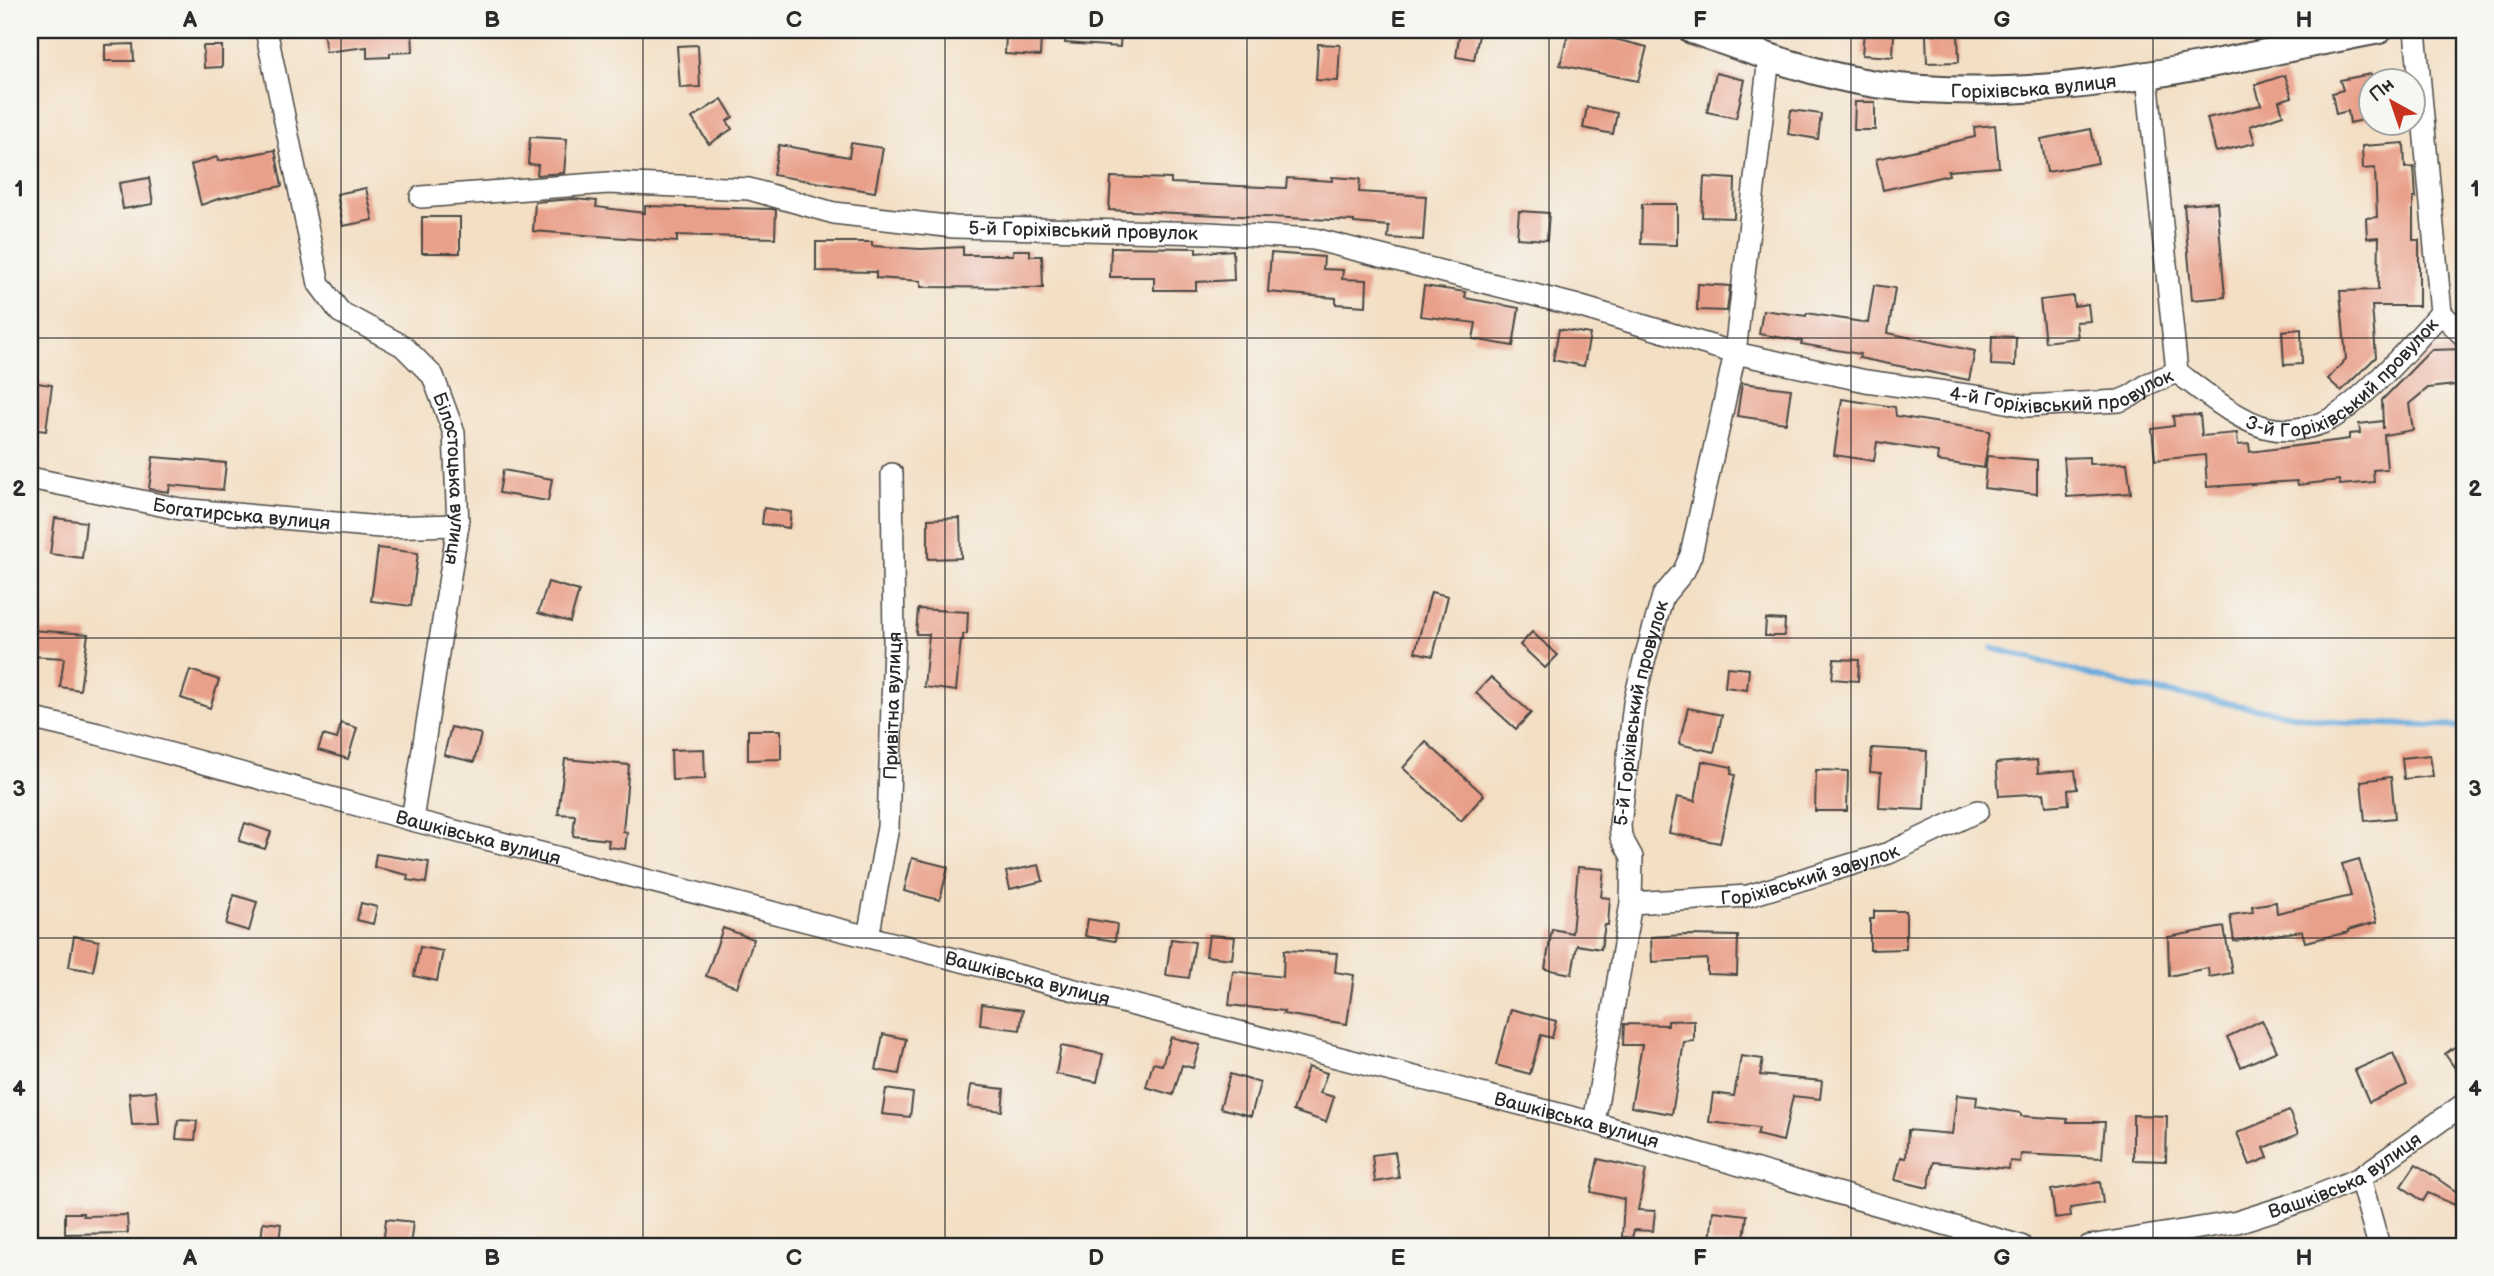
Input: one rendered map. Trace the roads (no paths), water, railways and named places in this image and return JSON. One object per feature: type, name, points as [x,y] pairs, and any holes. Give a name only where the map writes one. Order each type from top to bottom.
[{"type":"street","name":"Білостоцька вулиця","points":[[266,30],[319,284],[340,312],[403,346],[433,376],[454,433],[458,525],[412,820]]},
{"type":"street","name":"Горіхівська вулиця","points":[[1692,30],[1769,57],[1843,77],[1909,88],[2012,91],[2147,76],[2379,30]]},
{"type":"street","name":"3-й Горіхівський провулок","points":[[2177,372],[2228,409],[2267,428],[2303,428],[2323,423],[2348,407],[2441,313],[2415,30]]},
{"type":"street","name":"5-й Горіхівський провулок","points":[[1594,1123],[1631,903],[1632,857],[1621,837],[1620,825],[1634,703],[1663,596],[1684,571],[1691,555],[1735,353],[1769,57]]},
{"type":"street","name":"4-й Горіхівський провулок","points":[[1735,353],[1866,381],[2026,406],[2119,401],[2150,383],[2177,372],[2147,76]]},
{"type":"street","name":"5-й Горіхівський провулок","points":[[421,197],[608,183],[749,189],[834,212],[954,227],[1209,233],[1314,239],[1578,306],[1735,353]]},
{"type":"street","points":[[2441,313],[2464,336]]},
{"type":"street","name":"Привітна вулиця","points":[[868,937],[888,827],[894,643],[892,474]]},
{"type":"street","name":"Богатирська вулиця","points":[[30,478],[180,509],[380,527],[458,525]]},
{"type":"street","name":"Вашківська вулиця","points":[[30,719],[98,734],[412,820],[1594,1123],[2021,1246]]},
{"type":"street","name":"Горіхівський завулок","points":[[1631,903],[1748,896],[1889,853],[1978,811]]},
{"type":"street","name":"Вашківська вулиця","points":[[2089,1246],[2237,1222],[2309,1199],[2360,1178],[2464,1104]]},
{"type":"street","points":[[2360,1178],[2379,1246]]},
{"type":"waterway","points":[[1993,648],[2130,686],[2332,722],[2464,727]]}]
